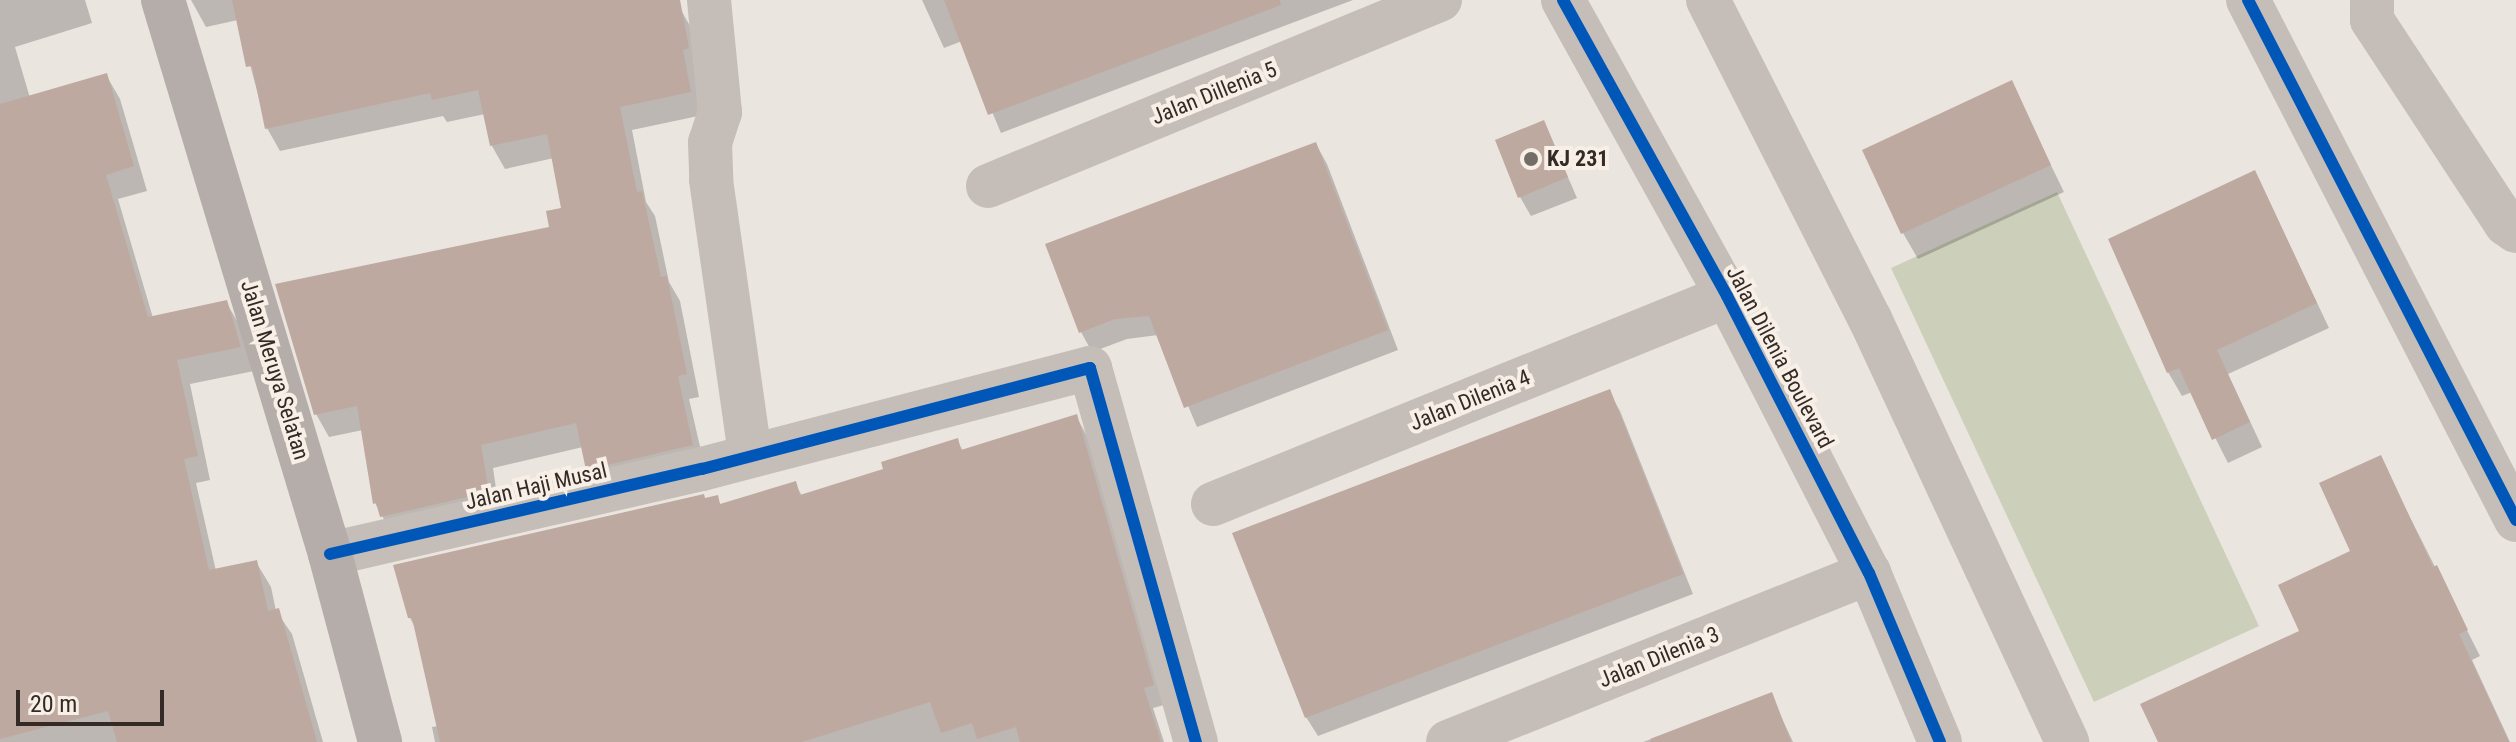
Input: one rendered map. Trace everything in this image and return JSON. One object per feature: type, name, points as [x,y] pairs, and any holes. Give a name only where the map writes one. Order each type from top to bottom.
[{"type":"main road","name":"Jalan Meruya Selatan","points":[[163,0],[330,554],[380,742]]},
{"type":"street","points":[[709,0],[720,112],[710,142],[711,180],[750,454]]},
{"type":"street","name":"Jalan Dillenia 5","points":[[988,186],[1440,0]]},
{"type":"street","name":"Jalan Dilenia Boulevard","points":[[1563,0],[1727,296],[1869,573],[1940,742]]},
{"type":"street","points":[[2248,0],[2516,520]]},
{"type":"street","points":[[2372,0],[2372,20],[2506,224],[2516,231]]},
{"type":"street","points":[[1715,3],[1870,319],[2067,742]]},
{"type":"street","name":"Jalan Dilenia 4","points":[[1213,504],[1727,296]]},
{"type":"street","name":"Jalan Haji Musal","points":[[330,554],[702,469],[750,454],[1090,368],[1196,742]]},
{"type":"street","name":"Jalan Dilenia 3","points":[[1448,742],[1869,573]]},
{"type":"green space","points":[[2057,192],[2259,626],[2094,702],[1891,268]]},
{"type":"building","points":[[232,0],[680,0],[689,48],[683,50],[691,92],[620,107],[637,192],[642,191],[661,277],[667,276],[687,374],[678,376],[693,445],[586,470],[576,423],[481,445],[489,492],[380,517],[376,503],[373,504],[357,406],[314,415],[275,284],[549,227],[546,211],[561,208],[547,134],[490,146],[478,90],[432,100],[430,93],[265,129],[252,66],[246,67]]},
{"type":"building","points":[[944,0],[1280,0],[1281,5],[988,115]]},
{"type":"building","points":[[107,73],[134,166],[106,175],[148,317],[227,300],[241,347],[177,360],[198,456],[184,459],[209,570],[257,560],[268,611],[279,608],[317,742],[117,742],[108,711],[0,739],[0,104]]},
{"type":"building","points":[[2012,80],[2051,165],[1901,234],[1862,150]]},
{"type":"building","name":"KJ 231","points":[[1544,120],[1568,177],[1518,198],[1495,140]]},
{"type":"building","points":[[1316,142],[1388,330],[1184,408],[1149,316],[1115,319],[1079,333],[1045,244]]},
{"type":"building","points":[[2255,170],[2317,303],[2217,350],[2250,422],[2212,440],[2179,368],[2167,373],[2108,239]]},
{"type":"building","points":[[1610,389],[1683,574],[1305,718],[1232,533]]},
{"type":"building","points":[[1077,414],[1154,685],[1144,688],[1161,742],[1020,742],[1016,727],[977,739],[972,723],[941,733],[930,702],[802,742],[440,742],[412,618],[408,618],[393,565],[704,494],[705,498],[718,495],[720,504],[796,481],[800,495],[883,469],[881,462],[958,438],[961,450]]},
{"type":"building","points":[[2381,455],[2433,567],[2437,565],[2468,630],[2459,634],[2509,742],[2158,742],[2140,704],[2299,631],[2278,585],[2350,551],[2319,483]]},
{"type":"building","points":[[1772,692],[1791,742],[1651,742],[1650,739]]},
{"type":"cycle path","points":[[1563,0],[1727,296],[1869,573],[1940,742]]},
{"type":"cycle path","points":[[2248,0],[2516,520]]},
{"type":"cycle path","points":[[330,554],[702,469],[1090,368],[1196,742]]},
{"type":"place","name":"KJ 231","points":[[1531,159]]}]
